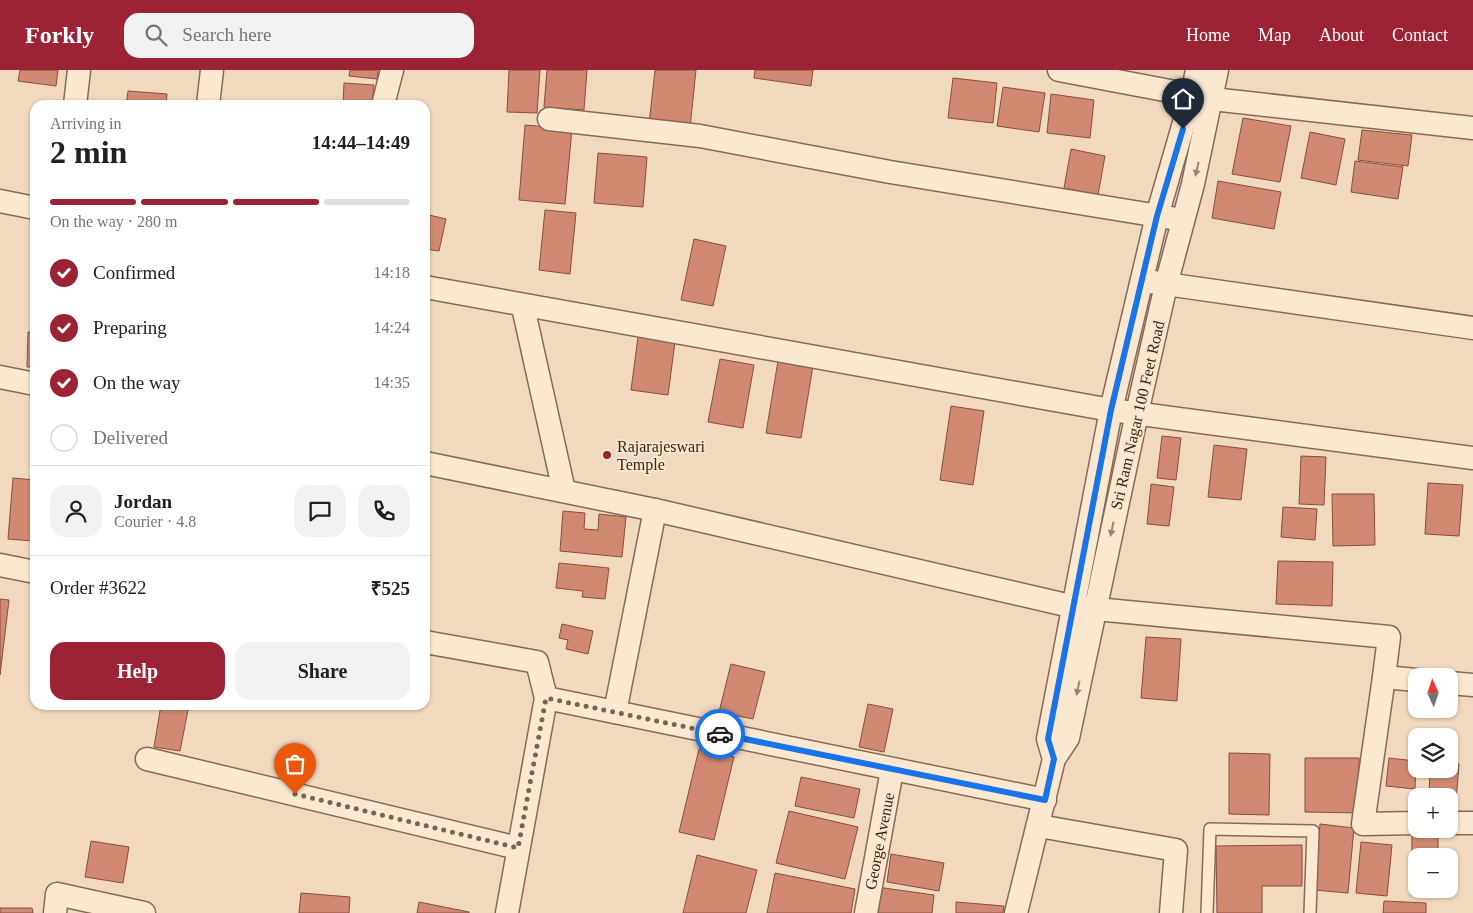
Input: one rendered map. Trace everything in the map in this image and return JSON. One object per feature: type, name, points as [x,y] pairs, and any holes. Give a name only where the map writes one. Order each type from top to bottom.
[{"type":"street","points":[[76,100],[79,70]]},
{"type":"street","points":[[209,100],[212,70]]},
{"type":"street","points":[[384,100],[392,70]]},
{"type":"street","points":[[1059,70],[1202,97],[1473,128]]},
{"type":"street","name":"Sri Ram Nagar 100 Feet Road","points":[[1016,913],[1054,759],[1048,739],[1137,413],[1166,284],[1193,184],[1202,97],[1197,70]]},
{"type":"street","name":"Sri Ram Nagar 100 Feet Road","points":[[1085,607],[1111,410],[1141,280],[1157,216],[1202,97],[1218,70]]},
{"type":"street","points":[[549,119],[700,136],[890,172],[1182,219]]},
{"type":"street","points":[[0,201],[30,207]]},
{"type":"street","points":[[1141,280],[1473,328]]},
{"type":"street","points":[[430,288],[1111,410],[1473,458]]},
{"type":"street","points":[[523,306],[564,491]]},
{"type":"street","points":[[0,377],[30,383]]},
{"type":"street","points":[[430,464],[654,510],[1085,607],[1389,637],[1363,824],[1408,823]]},
{"type":"street","points":[[615,712],[654,510]]},
{"type":"street","points":[[0,565],[30,571]]},
{"type":"street","points":[[430,643],[538,662],[546,698],[507,913]]},
{"type":"street","points":[[1384,677],[1408,679]]},
{"type":"street","points":[[1458,684],[1473,685]]},
{"type":"street","points":[[546,698],[1045,800]]},
{"type":"street","points":[[146,758],[518,848]]},
{"type":"street","name":"George Avenue","points":[[866,913],[892,770]]},
{"type":"street","points":[[1458,823],[1473,823]]},
{"type":"street","points":[[1039,826],[1176,850],[1171,913]]},
{"type":"street","points":[[55,913],[57,894],[144,913]]},
{"type":"lane","points":[[1207,913],[1210,829],[1313,831],[1310,913]]},
{"type":"building","points":[[20,70],[58,70],[56,86],[18,81]]},
{"type":"building","points":[[350,70],[378,70],[377,79],[349,76]]},
{"type":"building","points":[[509,70],[540,70],[537,113],[507,112]]},
{"type":"building","points":[[547,70],[587,70],[584,110],[544,107]]},
{"type":"building","points":[[655,70],[696,70],[690,128],[649,124]]},
{"type":"building","points":[[755,70],[813,70],[811,86],[754,78]]},
{"type":"building","points":[[953,78],[997,83],[993,123],[948,118]]},
{"type":"building","points":[[344,83],[374,85],[372,100],[343,100]]},
{"type":"building","points":[[1003,87],[1045,93],[1039,132],[997,126]]},
{"type":"building","points":[[128,91],[167,94],[166,100],[127,100]]},
{"type":"building","points":[[1051,94],[1094,100],[1090,138],[1047,133]]},
{"type":"building","points":[[1243,118],[1291,126],[1280,182],[1232,174]]},
{"type":"building","points":[[525,125],[572,129],[565,204],[519,200]]},
{"type":"building","points":[[1362,130],[1412,135],[1408,166],[1358,160]]},
{"type":"building","points":[[1310,132],[1345,139],[1336,185],[1301,178]]},
{"type":"building","points":[[1071,149],[1105,156],[1098,195],[1064,188]]},
{"type":"building","points":[[598,153],[647,157],[643,207],[594,203]]},
{"type":"building","points":[[1355,161],[1403,167],[1398,199],[1351,192]]},
{"type":"building","points":[[1218,181],[1281,192],[1274,229],[1212,218]]},
{"type":"building","points":[[545,210],[576,213],[570,274],[539,270]]},
{"type":"building","points":[[430,215],[446,219],[439,251],[430,250]]},
{"type":"building","points":[[694,239],[726,246],[713,306],[681,300]]},
{"type":"building","points":[[28,332],[30,332],[30,367],[27,367]]},
{"type":"building","points":[[638,337],[675,342],[668,395],[631,390]]},
{"type":"building","points":[[720,359],[754,365],[743,428],[708,422]]},
{"type":"building","points":[[778,361],[813,366],[801,438],[766,433]]},
{"type":"building","points":[[951,406],[984,411],[973,485],[940,480]]},
{"type":"building","points":[[1162,436],[1181,438],[1176,480],[1157,478]]},
{"type":"building","points":[[1214,445],[1247,449],[1241,500],[1208,497]]},
{"type":"building","points":[[1301,456],[1326,457],[1324,505],[1299,504]]},
{"type":"building","points":[[13,478],[30,480],[30,541],[8,539]]},
{"type":"building","points":[[1428,483],[1463,485],[1459,536],[1425,534]]},
{"type":"building","points":[[1151,484],[1174,487],[1169,526],[1147,524]]},
{"type":"building","points":[[1332,494],[1374,494],[1375,545],[1333,546]]},
{"type":"building","points":[[1283,507],[1317,509],[1315,540],[1281,537]]},
{"type":"building","points":[[563,511],[585,513],[584,529],[598,530],[599,514],[626,517],[622,557],[560,551]]},
{"type":"building","points":[[1278,561],[1333,562],[1332,606],[1276,604]]},
{"type":"building","points":[[559,563],[609,568],[605,599],[582,597],[583,591],[556,588]]},
{"type":"building","points":[[0,599],[9,600],[0,675]]},
{"type":"building","points":[[562,624],[593,631],[588,654],[566,649],[568,640],[559,638]]},
{"type":"building","points":[[1146,637],[1181,639],[1177,701],[1141,698]]},
{"type":"building","points":[[731,664],[765,672],[753,719],[733,715],[733,719],[718,716]]},
{"type":"building","points":[[868,704],[893,709],[884,752],[859,747]]},
{"type":"building","points":[[160,710],[188,710],[180,751],[154,747]]},
{"type":"building","points":[[699,749],[734,757],[714,840],[679,832]]},
{"type":"building","points":[[1229,753],[1270,754],[1269,815],[1229,814]]},
{"type":"building","points":[[1305,758],[1359,758],[1359,813],[1305,812]]},
{"type":"building","points":[[1389,758],[1408,760],[1408,778],[1415,778],[1415,788],[1386,786]]},
{"type":"building","points":[[801,777],[860,789],[854,818],[795,806]]},
{"type":"building","points":[[1430,778],[1458,778],[1457,788],[1429,788]]},
{"type":"building","points":[[789,811],[858,827],[845,879],[776,863]]},
{"type":"building","points":[[1320,824],[1354,828],[1348,893],[1314,890]]},
{"type":"building","points":[[1412,838],[1438,838],[1438,848],[1412,848]]},
{"type":"building","points":[[91,841],[129,847],[123,883],[85,877]]},
{"type":"building","points":[[1361,842],[1392,845],[1387,896],[1356,893]]},
{"type":"building","points":[[1302,845],[1302,886],[1262,886],[1262,913],[1217,913],[1216,846]]},
{"type":"building","points":[[891,854],[944,863],[939,891],[887,882]]},
{"type":"building","points":[[697,855],[757,870],[746,913],[683,913]]},
{"type":"building","points":[[775,873],[855,889],[851,913],[767,913]]},
{"type":"building","points":[[877,887],[934,895],[932,913],[873,913]]},
{"type":"building","points":[[301,893],[350,897],[349,913],[299,913]]},
{"type":"building","points":[[1384,901],[1426,903],[1426,913],[1383,913]]},
{"type":"building","points":[[419,902],[469,912],[469,913],[417,913]]},
{"type":"building","points":[[956,902],[1004,906],[1003,913],[956,913]]},
{"type":"building","points":[[0,908],[32,908],[33,913],[0,913]]},
{"type":"way so far","points":[[295,794],[518,848],[546,698],[720,734]]},
{"type":"place","name":"Rajarajeswari Temple","points":[[607,455]]},
{"type":"route","points":[[720,734],[1045,800],[1054,759],[1048,739],[1111,410],[1157,216],[1183,129]]}]
